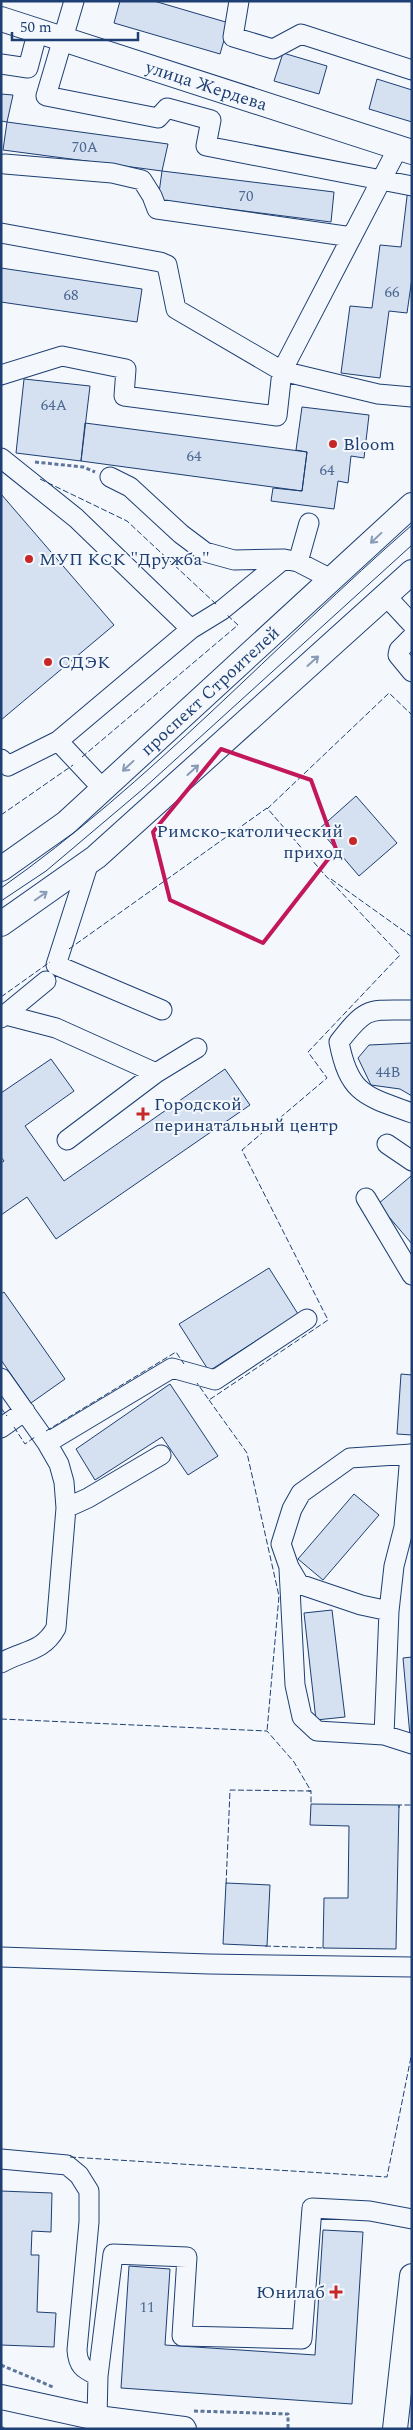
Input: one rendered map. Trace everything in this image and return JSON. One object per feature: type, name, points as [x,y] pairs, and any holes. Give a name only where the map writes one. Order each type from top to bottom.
[{"type":"main road","name":"улица Жердева","points":[[1,19],[63,37],[405,150]]},
{"type":"main road","name":"проспект Строителей","points":[[1,869],[66,823],[412,504]]},
{"type":"main road","points":[[1,924],[89,862],[412,572]]},
{"type":"main road","points":[[395,2429],[405,2387],[412,2276]]},
{"type":"main road","points":[[1,2397],[96,2418],[188,2420]]},
{"type":"street","points":[[74,1],[46,96],[158,118],[167,108],[211,120],[206,146],[412,186]]},
{"type":"street","points":[[239,1],[232,37],[273,49],[300,34],[412,70]]},
{"type":"street","points":[[1,64],[28,68],[38,30]]},
{"type":"street","points":[[1,375],[62,356],[126,369],[124,396],[277,416],[282,371],[382,180],[405,150]]},
{"type":"street","points":[[5,164],[112,173],[142,180],[152,196],[156,209],[352,237]]},
{"type":"street","points":[[1,233],[160,262],[167,266],[176,309],[282,371],[378,394],[412,397]]},
{"type":"street","points":[[1,458],[76,518],[190,629]]},
{"type":"street","points":[[110,477],[130,487],[181,534],[205,552],[234,560],[291,561],[331,579]]},
{"type":"street","points":[[1,759],[8,766],[58,741],[190,629],[222,610],[291,561],[309,523]]},
{"type":"street","points":[[386,596],[412,624]]},
{"type":"street","points":[[412,637],[399,650],[398,655],[412,672]]},
{"type":"street","points":[[58,741],[103,789]]},
{"type":"street","points":[[89,862],[56,965],[162,1010]]},
{"type":"street","points":[[4,1017],[46,981]]},
{"type":"street","points":[[412,1010],[371,1010],[354,1022],[339,1042],[344,1067],[352,1083],[375,1100],[412,1113]]},
{"type":"street","points":[[4,1017],[56,1028],[156,1073]]},
{"type":"street","points":[[67,1140],[156,1073],[197,1048]]},
{"type":"street","points":[[387,1144],[412,1161]]},
{"type":"street","points":[[366,1198],[412,1276]]},
{"type":"street","points":[[47,1442],[172,1368],[215,1380],[308,1319]]},
{"type":"street","points":[[1,1378],[47,1442],[59,1464],[64,1482],[66,1508],[56,1628],[49,1641],[29,1652],[9,1658],[1,1663]]},
{"type":"street","points":[[1,1428],[25,1412]]},
{"type":"street","points":[[66,1508],[88,1498],[161,1454]]},
{"type":"street","points":[[384,1735],[389,1611],[394,1566],[404,1527],[411,1454],[350,1458],[301,1493],[292,1509],[280,1544],[288,1567],[299,1584],[361,1605],[389,1611]]},
{"type":"street","points":[[288,1567],[295,1685],[302,1717],[317,1731],[384,1735],[412,1744]]},
{"type":"street","points":[[1,1957],[209,1964],[412,1967]]},
{"type":"street","points":[[1,2159],[67,2165],[79,2175],[88,2191],[89,2222],[77,2350],[78,2361],[82,2369],[98,2376]]},
{"type":"street","points":[[96,2418],[98,2376],[113,2254],[187,2257],[182,2336],[302,2339],[312,2208],[370,2211],[412,2219]]},
{"type":"path","points":[[30,461],[83,467],[110,477]]},
{"type":"path","points":[[1,2365],[55,2387]]},
{"type":"path","points":[[188,2420],[288,2414],[288,2429]]},
{"type":"highlighted area","points":[[221,749],[311,780],[336,849],[263,943],[170,900],[153,832]]},
{"type":"building","points":[[120,1],[154,1],[229,23],[220,54],[114,23]]},
{"type":"building","points":[[283,53],[327,66],[319,94],[274,81]]},
{"type":"building","points":[[377,79],[412,90],[412,122],[369,109]]},
{"type":"building","points":[[1,94],[13,95],[7,122],[1,121]]},
{"type":"building","points":[[7,122],[168,144],[162,171],[3,150]]},
{"type":"building","points":[[162,171],[334,192],[331,222],[158,200]]},
{"type":"building","points":[[408,188],[412,188],[412,278],[407,313],[389,311],[380,378],[341,373],[350,306],[372,308],[380,245],[401,247]]},
{"type":"building","points":[[1,268],[142,289],[137,322],[1,302]]},
{"type":"building","points":[[24,379],[90,386],[81,461],[16,453]]},
{"type":"building","points":[[302,407],[369,415],[364,458],[351,456],[348,483],[338,481],[334,509],[271,501],[273,488],[302,491],[307,452],[296,450]]},
{"type":"building","points":[[85,423],[307,452],[302,491],[81,461]]},
{"type":"building","name":"МУП КСК \"Дружба\"","points":[[1,494],[114,625],[1,720]]},
{"type":"building","points":[[356,796],[397,843],[359,876],[319,829]]},
{"type":"building","points":[[412,1043],[412,1096],[400,1089],[371,1085],[358,1058],[369,1045]]},
{"type":"building","points":[[51,1059],[74,1091],[25,1126],[64,1181],[225,1069],[250,1105],[56,1239],[27,1197],[1,1215],[1,1163],[4,1161],[1,1157],[1,1093]]},
{"type":"building","points":[[411,1176],[412,1178],[412,1244],[378,1204]]},
{"type":"building","points":[[269,1268],[298,1314],[209,1371],[179,1324]]},
{"type":"building","points":[[4,1292],[65,1379],[31,1403],[1,1360],[1,1294]]},
{"type":"building","points":[[401,1374],[412,1375],[412,1435],[397,1434]]},
{"type":"building","points":[[170,1384],[218,1456],[188,1475],[162,1437],[95,1480],[76,1449]]},
{"type":"building","points":[[354,1494],[379,1515],[323,1580],[298,1559]]},
{"type":"building","points":[[332,1610],[345,1717],[316,1720],[304,1613]]},
{"type":"building","points":[[412,1657],[412,1736],[410,1736],[403,1658]]},
{"type":"building","points":[[311,1804],[399,1805],[396,1949],[323,1948],[324,1898],[348,1898],[349,1826],[310,1825]]},
{"type":"building","points":[[226,1883],[270,1885],[267,1946],[223,1944]]},
{"type":"building","points":[[1,2191],[52,2193],[51,2232],[32,2231],[31,2255],[39,2255],[37,2312],[56,2313],[54,2347],[1,2345]]},
{"type":"building","points":[[323,2230],[363,2232],[352,2404],[121,2388],[129,2266],[170,2269],[165,2345],[315,2355]]},
{"type":"tram line","points":[[1,888],[56,847],[160,759],[361,570],[412,525]]},
{"type":"tram line","points":[[1,901],[46,871],[143,789],[412,545]]},
{"type":"fence","points":[[40,479],[127,521],[217,605]]},
{"type":"fence","points":[[82,757],[238,625],[226,614]]},
{"type":"fence","points":[[267,809],[389,693],[412,715]]},
{"type":"fence","points":[[1,815],[73,765]]},
{"type":"fence","points":[[69,949],[267,808],[324,874],[400,955],[308,1052],[327,1078],[242,1150],[328,1320],[209,1400],[197,1383]]},
{"type":"fence","points":[[331,879],[412,937]]},
{"type":"fence","points":[[1,997],[50,962]]},
{"type":"fence","points":[[46,1431],[176,1352],[184,1364]]},
{"type":"fence","points":[[209,1400],[247,1453],[279,1596],[267,1731]]},
{"type":"fence","points":[[1,1408],[7,1416]]},
{"type":"fence","points":[[14,1427],[25,1444],[35,1437]]},
{"type":"fence","points":[[1,1719],[267,1731],[294,1762],[311,1791],[230,1790],[226,1886]]},
{"type":"fence","points":[[308,1791],[311,1791],[311,1804]]},
{"type":"fence","points":[[399,1808],[399,1805],[412,1805]]},
{"type":"fence","points":[[265,1946],[325,1948]]},
{"type":"fence","points":[[70,2157],[387,2177],[412,2052]]},
{"type":"place","name":"Bloom","points":[[333,444]]},
{"type":"place","name":"МУП КСК \"Дружба\"","points":[[29,559]]},
{"type":"place","name":"СДЭК","points":[[48,662]]},
{"type":"place","name":"Римско-католический приход","points":[[353,841]]},
{"type":"place","name":"Городской перинатальный центр","points":[[143,1114]]},
{"type":"place","name":"Юнилаб","points":[[336,2292]]}]
